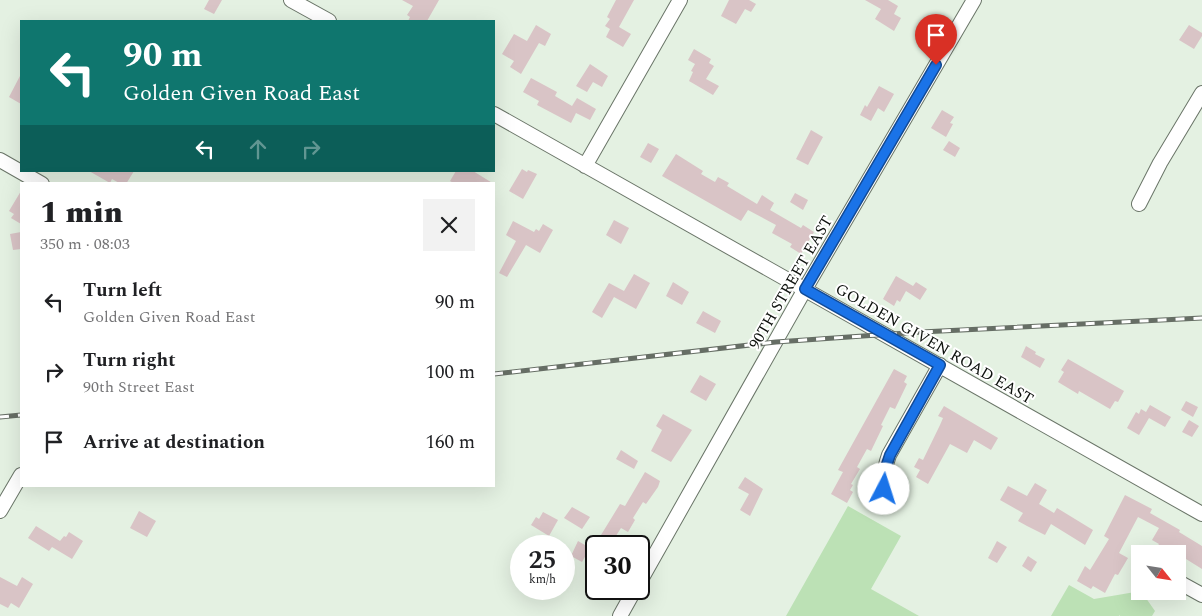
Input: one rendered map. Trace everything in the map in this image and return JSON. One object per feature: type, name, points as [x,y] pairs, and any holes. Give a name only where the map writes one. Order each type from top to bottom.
[{"type":"street","points":[[291,0],[327,20]]},
{"type":"street","points":[[585,166],[680,0]]},
{"type":"street","name":"90TH STREET EAST","points":[[650,564],[805,289],[974,0]]},
{"type":"street","points":[[1139,204],[1160,163],[1202,93]]},
{"type":"street","name":"GOLDEN GIVEN ROAD EAST","points":[[495,115],[1202,514]]},
{"type":"street","points":[[0,160],[20,171]]},
{"type":"street","points":[[21,172],[38,182]]},
{"type":"street","points":[[889,501],[883,481],[888,460],[940,365]]},
{"type":"street","points":[[0,511],[20,477]]},
{"type":"street","points":[[1186,586],[1202,594]]},
{"type":"street","points":[[620,616],[629,600]]},
{"type":"green space","points":[[848,506],[901,536],[871,589],[919,616],[786,616]]},
{"type":"green space","points":[[1069,585],[1094,599],[1131,593],[1131,600],[1147,600],[1155,611],[1152,616],[1051,616]]},
{"type":"building","points":[[209,0],[222,0],[214,14],[204,9]]},
{"type":"building","points":[[402,0],[439,0],[428,20],[408,20],[410,17],[407,15],[413,6]]},
{"type":"building","points":[[616,0],[634,0],[619,27],[631,34],[623,47],[606,37],[610,29],[605,26],[610,19],[607,17]]},
{"type":"building","points":[[729,0],[749,0],[756,4],[751,12],[745,9],[736,24],[721,16]]},
{"type":"building","points":[[865,0],[888,0],[898,6],[894,14],[901,18],[894,31],[875,19],[881,9]]},
{"type":"building","points":[[536,25],[551,34],[545,46],[539,43],[521,74],[510,67],[514,61],[502,54],[514,34],[527,41]]},
{"type":"building","points":[[1189,25],[1202,33],[1194,49],[1179,40]]},
{"type":"building","points":[[694,49],[711,59],[709,63],[714,66],[706,79],[719,86],[713,95],[689,81],[695,64],[688,60]]},
{"type":"building","points":[[590,64],[608,76],[602,87],[593,82],[587,92],[576,86]]},
{"type":"building","points":[[20,76],[20,103],[9,97]]},
{"type":"building","points":[[531,78],[557,92],[555,96],[572,106],[577,98],[596,109],[590,120],[576,113],[571,123],[537,105],[539,101],[523,92]]},
{"type":"building","points":[[879,86],[894,94],[884,112],[878,108],[871,121],[860,115]]},
{"type":"building","points":[[942,110],[954,117],[950,123],[953,124],[946,137],[931,128]]},
{"type":"building","points":[[811,130],[823,137],[808,165],[796,159]]},
{"type":"building","points":[[949,141],[960,148],[955,157],[943,150]]},
{"type":"building","points":[[648,143],[659,149],[651,163],[640,157]]},
{"type":"building","points":[[676,154],[703,171],[701,174],[715,182],[718,177],[729,183],[727,186],[757,204],[762,195],[774,203],[770,210],[801,228],[803,225],[814,232],[801,254],[790,247],[792,244],[772,233],[776,225],[748,210],[741,221],[662,176]]},
{"type":"building","points":[[522,169],[537,174],[523,199],[509,191]]},
{"type":"building","points":[[91,172],[133,172],[127,182],[117,182],[112,179],[108,182]]},
{"type":"building","points":[[455,172],[475,172],[491,182],[452,182],[450,181]]},
{"type":"building","points":[[20,193],[20,223],[11,218],[14,214],[9,211]]},
{"type":"building","points":[[795,193],[808,200],[803,210],[790,202]]},
{"type":"building","points":[[614,220],[629,228],[621,244],[606,235]]},
{"type":"building","points":[[513,221],[534,232],[536,229],[539,231],[543,224],[553,230],[540,253],[526,245],[507,277],[499,273],[516,241],[506,235]]},
{"type":"building","points":[[20,232],[20,249],[13,250],[10,234]]},
{"type":"building","points":[[634,274],[650,283],[636,309],[614,297],[602,318],[592,312],[609,283],[624,291]]},
{"type":"building","points":[[896,276],[913,286],[916,282],[927,289],[920,300],[906,291],[900,302],[897,300],[894,306],[883,299]]},
{"type":"building","points":[[673,282],[689,292],[682,305],[666,296]]},
{"type":"building","points":[[703,311],[721,321],[715,333],[696,323]]},
{"type":"building","points":[[1026,346],[1036,352],[1035,354],[1045,359],[1040,368],[1021,357]]},
{"type":"building","points":[[1068,359],[1124,391],[1118,402],[1115,401],[1110,409],[1079,391],[1078,394],[1058,382],[1064,372],[1061,370]]},
{"type":"building","points":[[894,369],[907,376],[904,382],[907,384],[895,409],[890,407],[871,451],[867,449],[857,467],[860,469],[851,484],[853,485],[850,490],[853,492],[847,503],[831,494],[843,472],[838,470]]},
{"type":"building","points":[[700,375],[716,384],[706,401],[690,392]]},
{"type":"building","points":[[1186,401],[1198,407],[1193,417],[1181,410]]},
{"type":"building","points":[[1150,405],[1171,417],[1165,427],[1149,418],[1139,435],[1127,428],[1136,412],[1139,414],[1141,409],[1146,412]]},
{"type":"building","points":[[944,406],[998,438],[991,450],[974,440],[967,453],[950,444],[928,484],[916,477],[920,470],[914,467],[919,458],[923,460],[943,418],[938,416]]},
{"type":"building","points":[[663,414],[692,430],[671,462],[651,451],[662,430],[656,426]]},
{"type":"building","points":[[1189,420],[1199,426],[1192,437],[1182,432]]},
{"type":"building","points":[[621,450],[638,461],[634,469],[616,459]]},
{"type":"building","points":[[645,472],[660,481],[646,504],[643,502],[633,518],[635,520],[628,532],[621,528],[616,535],[601,535],[620,504],[625,506]]},
{"type":"building","points":[[745,477],[763,489],[750,516],[740,510],[749,494],[738,488]]},
{"type":"building","points":[[1035,483],[1047,490],[1039,504],[1054,513],[1057,508],[1093,530],[1085,545],[1051,524],[1045,535],[1027,526],[1018,521],[1023,513],[1000,500],[1008,486],[1027,496]]},
{"type":"building","points":[[1125,495],[1152,509],[1150,513],[1180,530],[1179,532],[1202,546],[1202,569],[1186,559],[1186,545],[1158,545],[1152,540],[1159,528],[1138,517],[1119,553],[1128,558],[1118,575],[1115,574],[1105,593],[1093,586],[1091,589],[1077,581],[1085,566],[1090,570],[1109,539],[1104,536]]},
{"type":"building","points":[[572,507],[590,517],[582,529],[564,518]]},
{"type":"building","points":[[139,511],[156,521],[147,537],[130,528]]},
{"type":"building","points":[[543,512],[558,520],[550,535],[531,525],[536,517],[539,519]]},
{"type":"building","points":[[36,526],[60,541],[69,532],[83,541],[72,559],[52,547],[49,551],[28,538]]},
{"type":"building","points":[[578,541],[585,545],[585,557],[582,562],[575,558],[575,547]]},
{"type":"building","points":[[997,541],[1007,547],[997,563],[988,558]]},
{"type":"building","points":[[1028,556],[1037,562],[1031,572],[1022,566]]},
{"type":"building","points":[[0,577],[17,586],[22,577],[33,584],[19,608],[11,603],[8,608],[0,604]]},
{"type":"railway","points":[[495,374],[776,342],[921,332],[1202,318]]},
{"type":"railway","points":[[0,417],[20,415]]},
{"type":"route","points":[[884,489],[884,473],[890,455],[940,365],[805,289],[936,65]]}]
